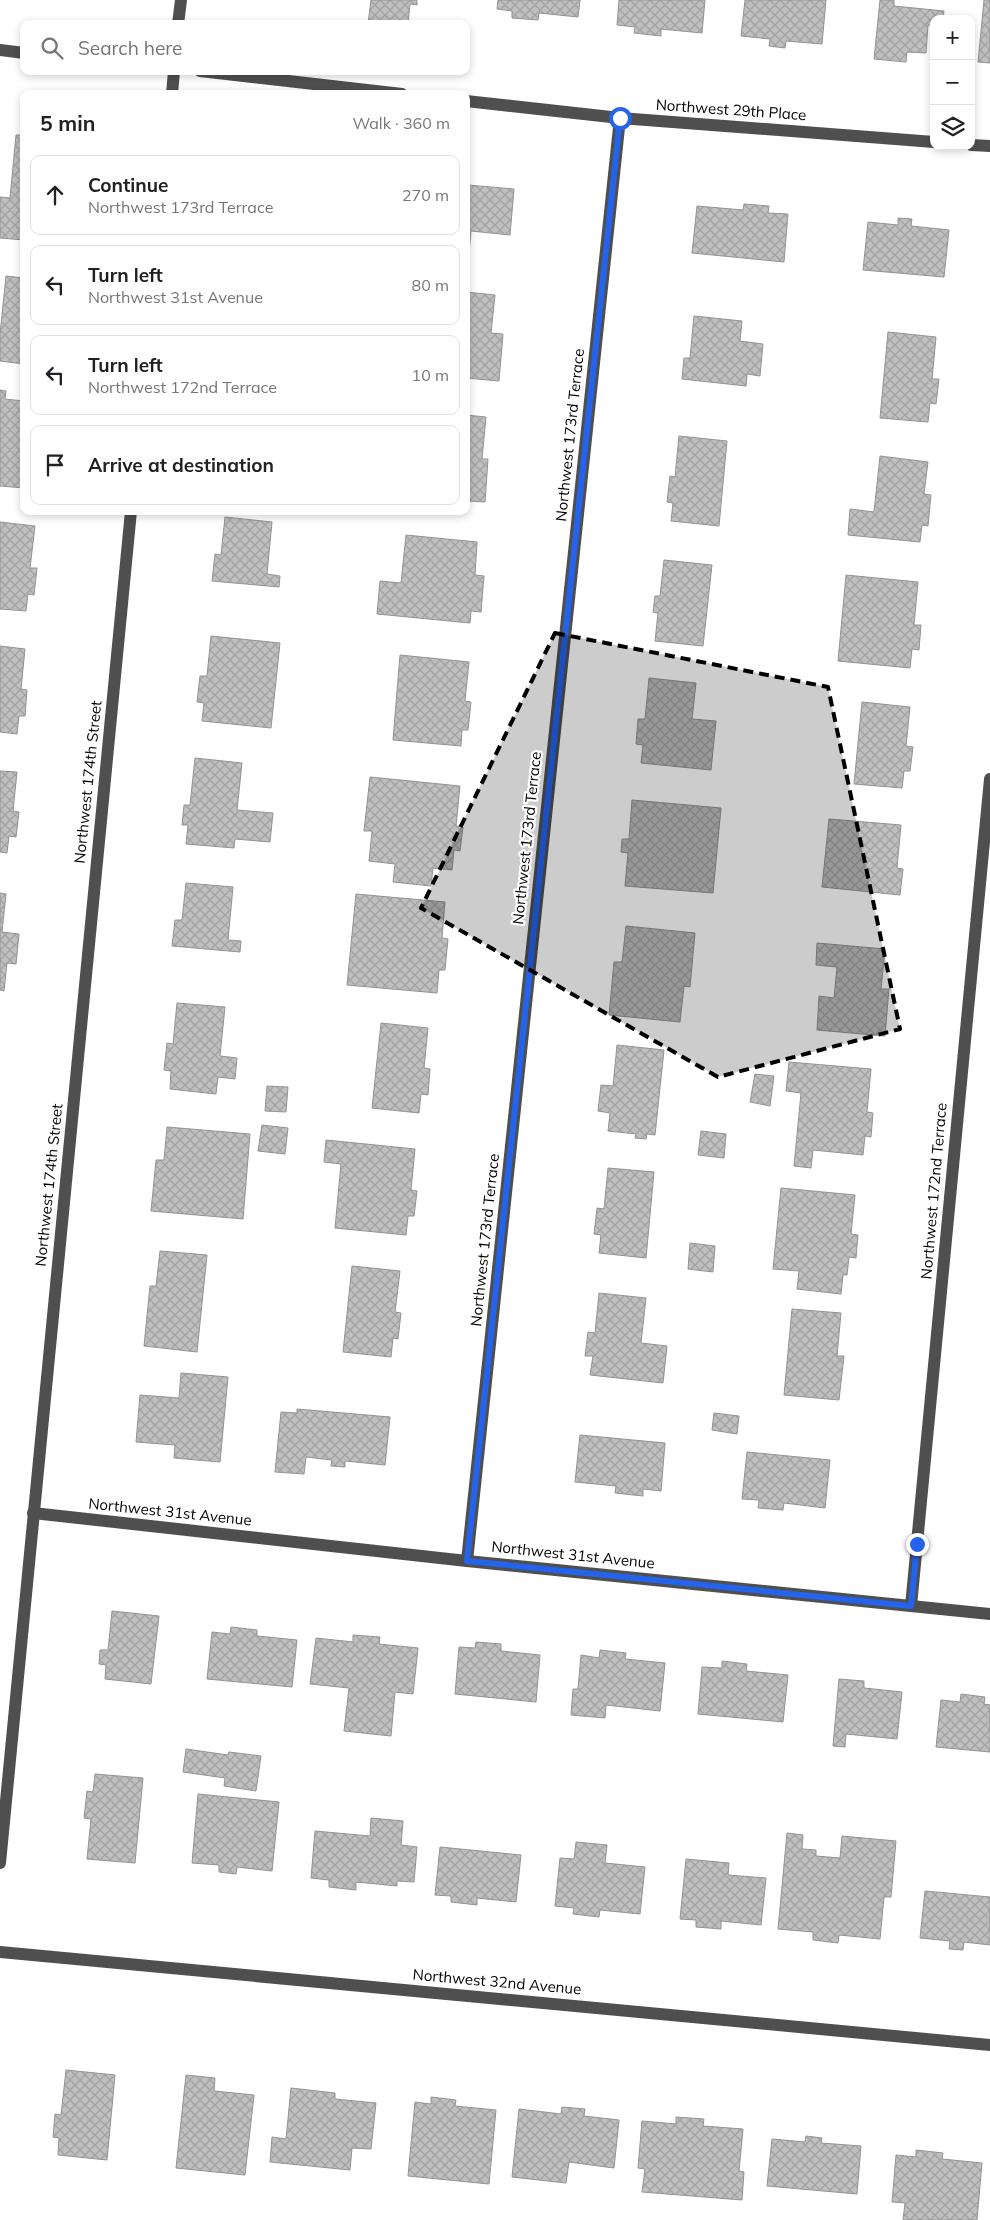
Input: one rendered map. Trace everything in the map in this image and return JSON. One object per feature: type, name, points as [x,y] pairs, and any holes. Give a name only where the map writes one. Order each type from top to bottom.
[{"type":"street","points":[[178,20],[181,0]]},
{"type":"street","points":[[0,50],[20,52]]},
{"type":"street","points":[[172,90],[174,75]]},
{"type":"street","points":[[235,75],[367,90]]},
{"type":"street","name":"Northwest 29th Place","points":[[470,101],[620,118],[930,142]]},
{"type":"street","name":"Northwest 173rd Terrace","points":[[467,1561],[620,118]]},
{"type":"street","points":[[975,145],[990,146]]},
{"type":"street","name":"Northwest 174th Street","points":[[0,1863],[131,515]]},
{"type":"street","name":"Northwest 172nd Terrace","points":[[911,1606],[990,779]]},
{"type":"street","name":"Northwest 31st Avenue","points":[[33,1513],[467,1561],[990,1614]]},
{"type":"street","name":"Northwest 32nd Avenue","points":[[0,1952],[990,2045]]},
{"type":"highlighted area","points":[[555,633],[828,687],[900,1029],[718,1077],[421,908]]},
{"type":"building","points":[[371,0],[417,0],[417,5],[410,4],[408,20],[368,20]]},
{"type":"building","points":[[498,0],[580,0],[578,17],[539,13],[538,20],[512,18],[512,11],[497,9]]},
{"type":"building","points":[[619,0],[705,0],[702,33],[661,29],[661,36],[634,33],[635,27],[617,25]]},
{"type":"building","points":[[745,0],[826,0],[822,44],[786,41],[785,48],[769,46],[770,39],[741,36]]},
{"type":"building","points":[[880,0],[894,0],[894,6],[944,11],[944,15],[930,15],[926,53],[907,52],[906,62],[874,59]]},
{"type":"building","points":[[984,0],[990,0],[990,63],[978,62]]},
{"type":"building","points":[[16,135],[20,135],[20,240],[0,238],[0,197],[10,198]]},
{"type":"building","points":[[470,185],[514,189],[510,235],[471,231],[470,242]]},
{"type":"building","points":[[744,204],[769,206],[768,213],[788,214],[784,262],[692,253],[697,206],[743,210]]},
{"type":"building","points":[[898,218],[912,219],[911,226],[949,230],[944,277],[863,270],[868,222],[898,225]]},
{"type":"building","points":[[6,276],[20,278],[20,364],[0,361],[0,334]]},
{"type":"building","points":[[470,292],[495,295],[491,333],[503,334],[499,381],[470,378]]},
{"type":"building","points":[[694,316],[742,321],[740,341],[763,344],[760,376],[747,374],[746,386],[682,379],[684,358],[690,358]]},
{"type":"building","points":[[888,332],[936,337],[932,379],[939,379],[936,404],[930,403],[928,422],[880,418]]},
{"type":"building","points":[[0,390],[6,391],[5,399],[20,401],[20,488],[0,486]]},
{"type":"building","points":[[470,415],[486,417],[482,459],[488,459],[485,502],[470,501]]},
{"type":"building","points":[[679,436],[727,441],[719,526],[671,521],[673,503],[667,502],[670,476],[675,477]]},
{"type":"building","points":[[880,456],[928,462],[924,494],[931,495],[928,526],[922,525],[920,542],[848,535],[850,509],[874,512]]},
{"type":"building","points":[[225,517],[272,522],[267,574],[280,576],[279,587],[212,581],[215,554],[221,555]]},
{"type":"building","points":[[0,522],[35,526],[30,568],[37,568],[34,595],[28,594],[26,611],[0,609]]},
{"type":"building","points":[[406,535],[477,542],[475,575],[484,576],[481,612],[471,611],[470,623],[377,614],[380,581],[401,583]]},
{"type":"building","points":[[664,560],[712,565],[703,646],[655,641],[658,613],[653,612],[655,596],[660,596]]},
{"type":"building","points":[[846,575],[918,582],[914,625],[921,625],[919,650],[912,649],[910,668],[838,661]]},
{"type":"building","points":[[211,636],[280,643],[271,728],[202,721],[204,703],[197,702],[200,676],[207,676]]},
{"type":"building","points":[[0,646],[25,649],[21,689],[27,690],[25,716],[19,716],[17,734],[0,732]]},
{"type":"building","points":[[400,655],[469,662],[465,701],[471,702],[468,730],[462,730],[461,746],[393,740]]},
{"type":"building","points":[[649,678],[696,683],[692,719],[716,721],[711,770],[641,763],[643,745],[636,744],[638,719],[645,719]]},
{"type":"building","points":[[862,702],[910,707],[906,746],[913,747],[910,771],[904,771],[902,788],[854,784]]},
{"type":"building","points":[[195,758],[242,763],[237,810],[273,813],[270,842],[235,839],[234,848],[186,844],[188,825],[182,825],[184,805],[190,805]]},
{"type":"building","points":[[0,771],[17,772],[13,811],[19,812],[16,837],[9,836],[7,853],[0,852]]},
{"type":"building","points":[[370,777],[460,786],[456,826],[463,827],[460,851],[454,850],[452,870],[433,868],[431,886],[393,882],[395,864],[369,861],[372,831],[364,831]]},
{"type":"building","points":[[632,800],[721,808],[713,893],[625,886],[628,853],[621,852],[622,839],[629,839]]},
{"type":"building","points":[[829,819],[901,825],[897,868],[903,869],[900,895],[822,887]]},
{"type":"building","points":[[186,883],[233,887],[228,940],[241,941],[240,952],[172,946],[175,920],[182,920]]},
{"type":"building","points":[[0,893],[6,894],[2,932],[19,934],[16,964],[7,963],[4,991],[0,990]]},
{"type":"building","points":[[356,894],[445,902],[442,938],[448,939],[445,970],[439,970],[437,993],[347,985]]},
{"type":"building","points":[[626,926],[695,933],[690,987],[684,986],[680,1022],[609,1015],[614,962],[622,962]]},
{"type":"building","points":[[817,943],[885,949],[881,989],[889,989],[885,1036],[817,1030],[819,996],[834,998],[837,967],[816,965]]},
{"type":"building","points":[[177,1003],[225,1007],[220,1056],[237,1058],[235,1079],[218,1077],[216,1094],[170,1089],[171,1071],[164,1070],[167,1043],[173,1044]]},
{"type":"building","points":[[381,1023],[428,1028],[424,1068],[430,1069],[428,1095],[421,1094],[419,1113],[372,1108]]},
{"type":"building","points":[[617,1045],[664,1050],[655,1135],[647,1134],[646,1139],[635,1138],[636,1134],[608,1131],[610,1113],[598,1111],[601,1085],[613,1086]]},
{"type":"building","points":[[789,1062],[871,1069],[867,1112],[873,1113],[871,1137],[865,1136],[863,1155],[813,1150],[811,1168],[794,1166],[801,1093],[786,1091]]},
{"type":"building","points":[[755,1074],[774,1076],[770,1106],[750,1102]]},
{"type":"building","points":[[267,1086],[288,1087],[286,1112],[265,1111]]},
{"type":"building","points":[[262,1125],[288,1128],[285,1154],[258,1151]]},
{"type":"building","points":[[167,1127],[250,1134],[243,1219],[151,1211],[156,1160],[164,1160]]},
{"type":"building","points":[[701,1131],[726,1134],[724,1158],[698,1155]]},
{"type":"building","points":[[326,1140],[415,1149],[411,1190],[417,1191],[414,1216],[408,1216],[406,1235],[335,1228],[341,1164],[324,1162]]},
{"type":"building","points":[[608,1168],[654,1172],[646,1258],[599,1253],[601,1235],[594,1234],[597,1208],[604,1209]]},
{"type":"building","points":[[781,1188],[855,1195],[851,1234],[858,1235],[856,1258],[849,1257],[847,1275],[843,1275],[841,1294],[797,1289],[799,1271],[773,1269]]},
{"type":"building","points":[[690,1243],[715,1246],[713,1272],[688,1269]]},
{"type":"building","points":[[160,1251],[207,1255],[197,1352],[144,1346],[150,1286],[156,1286]]},
{"type":"building","points":[[352,1266],[400,1271],[395,1312],[401,1313],[398,1339],[393,1338],[391,1357],[343,1352]]},
{"type":"building","points":[[599,1293],[646,1298],[641,1343],[667,1346],[663,1383],[590,1375],[593,1356],[585,1356],[588,1332],[595,1333]]},
{"type":"building","points":[[792,1309],[841,1313],[837,1356],[844,1356],[839,1400],[784,1395]]},
{"type":"building","points":[[181,1373],[228,1377],[220,1462],[174,1458],[175,1445],[136,1442],[140,1395],[179,1398]]},
{"type":"building","points":[[297,1409],[390,1417],[385,1465],[345,1461],[345,1467],[331,1466],[332,1460],[306,1457],[304,1474],[275,1472],[281,1412],[297,1413]]},
{"type":"building","points":[[714,1413],[739,1416],[737,1434],[712,1430]]},
{"type":"building","points":[[580,1435],[665,1443],[661,1491],[643,1489],[643,1496],[615,1493],[616,1486],[575,1482]]},
{"type":"building","points":[[747,1452],[830,1460],[825,1508],[784,1503],[783,1510],[758,1508],[759,1500],[742,1499]]},
{"type":"building","points":[[112,1611],[159,1616],[151,1684],[105,1679],[106,1665],[99,1664],[100,1650],[108,1650]]},
{"type":"building","points":[[231,1627],[257,1630],[257,1636],[297,1640],[292,1687],[207,1679],[212,1632],[230,1634]]},
{"type":"building","points":[[353,1635],[380,1637],[379,1644],[418,1648],[413,1694],[395,1692],[391,1736],[344,1731],[349,1688],[310,1684],[316,1638],[353,1642]]},
{"type":"building","points":[[476,1642],[501,1644],[501,1651],[540,1655],[536,1702],[455,1694],[459,1647],[475,1648]]},
{"type":"building","points":[[600,1650],[626,1653],[625,1659],[665,1663],[660,1711],[606,1705],[605,1718],[571,1715],[573,1689],[578,1689],[581,1655],[599,1658]]},
{"type":"building","points":[[722,1661],[747,1664],[746,1671],[788,1675],[783,1722],[698,1714],[702,1667],[722,1668]]},
{"type":"building","points":[[839,1679],[864,1681],[864,1688],[902,1692],[897,1739],[846,1734],[845,1747],[833,1746]]},
{"type":"building","points":[[961,1694],[985,1697],[984,1704],[990,1705],[990,1752],[936,1747],[941,1700],[960,1702]]},
{"type":"building","points":[[186,1749],[228,1755],[229,1752],[261,1756],[256,1791],[224,1786],[225,1778],[183,1772]]},
{"type":"building","points":[[95,1774],[143,1778],[135,1863],[87,1859],[91,1819],[84,1818],[87,1791],[93,1792]]},
{"type":"building","points":[[198,1794],[279,1802],[272,1871],[237,1867],[236,1874],[219,1872],[219,1865],[192,1863]]},
{"type":"building","points":[[371,1818],[403,1821],[401,1845],[417,1847],[414,1882],[397,1881],[397,1886],[356,1882],[356,1890],[329,1887],[329,1880],[311,1878],[315,1831],[370,1836]]},
{"type":"building","points":[[787,1833],[803,1835],[802,1849],[816,1850],[816,1856],[840,1858],[842,1836],[896,1841],[891,1897],[884,1897],[880,1939],[839,1935],[838,1943],[813,1940],[813,1932],[778,1929]]},
{"type":"building","points":[[576,1842],[607,1845],[605,1863],[645,1867],[640,1914],[600,1910],[599,1917],[573,1914],[574,1908],[555,1906],[560,1858],[574,1859]]},
{"type":"building","points":[[440,1847],[521,1855],[516,1902],[477,1898],[477,1905],[451,1902],[451,1896],[435,1895]]},
{"type":"building","points":[[686,1859],[729,1863],[728,1875],[766,1878],[761,1925],[721,1921],[721,1929],[696,1927],[696,1920],[680,1919]]},
{"type":"building","points":[[925,1891],[990,1897],[990,1945],[964,1942],[963,1950],[949,1949],[950,1941],[920,1938]]},
{"type":"building","points":[[66,2070],[115,2075],[107,2160],[58,2155],[59,2138],[53,2137],[55,2114],[61,2115]]},
{"type":"building","points":[[186,2075],[215,2078],[214,2091],[254,2095],[245,2175],[176,2168]]},
{"type":"building","points":[[291,2088],[335,2093],[335,2099],[376,2103],[371,2149],[352,2148],[350,2170],[270,2162],[272,2137],[286,2139]]},
{"type":"building","points":[[431,2097],[456,2100],[455,2106],[496,2110],[489,2184],[408,2176],[415,2102],[431,2104]]},
{"type":"building","points":[[562,2107],[585,2109],[584,2116],[619,2120],[614,2168],[569,2162],[566,2183],[512,2177],[519,2109],[561,2114]]},
{"type":"building","points":[[676,2117],[704,2119],[703,2126],[743,2129],[739,2171],[744,2172],[742,2200],[642,2192],[645,2169],[638,2168],[642,2121],[676,2124]]},
{"type":"building","points":[[806,2136],[822,2138],[821,2143],[861,2146],[857,2194],[767,2186],[772,2139],[805,2142]]},
{"type":"building","points":[[916,2150],[943,2153],[942,2159],[982,2163],[977,2220],[903,2220],[905,2203],[892,2202],[896,2155],[916,2157]]},
{"type":"route","points":[[620,118],[467,1561],[911,1606],[917,1544]]}]
